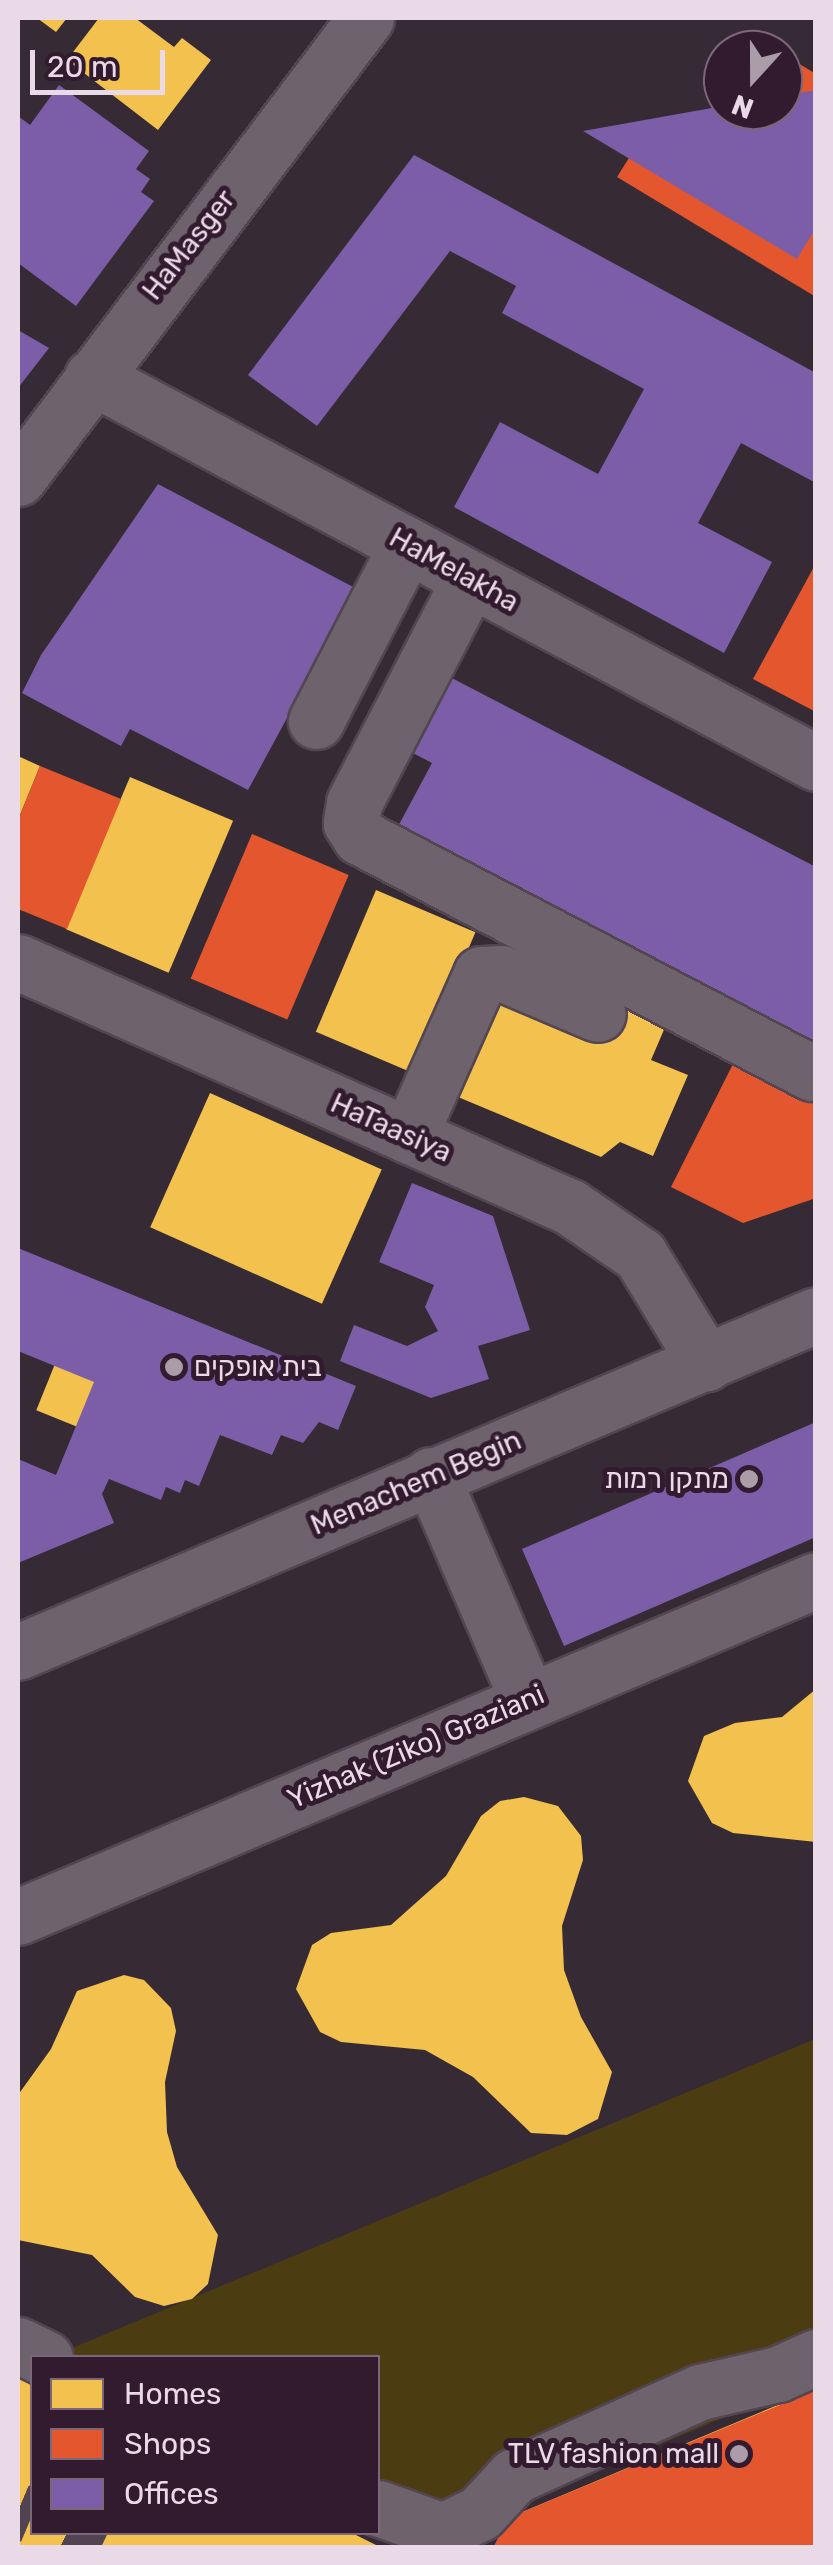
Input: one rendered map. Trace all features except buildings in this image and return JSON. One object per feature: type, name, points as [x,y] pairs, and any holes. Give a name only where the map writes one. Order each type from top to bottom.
[{"type":"street","name":"HaMasger","points":[[18,478],[366,18]]},
{"type":"street","name":"HaMelakha","points":[[92,376],[816,763]]},
{"type":"street","points":[[330,728],[438,562]]},
{"type":"street","points":[[438,562],[354,803],[351,823],[360,838],[812,1073]]},
{"type":"street","name":"HaTaasiya","points":[[18,962],[608,1229],[660,1278],[706,1364]]},
{"type":"street","points":[[409,1136],[481,974],[501,973],[598,1014]]},
{"type":"street","name":"Menachem Begin","points":[[18,1652],[816,1315]]},
{"type":"street","points":[[431,1475],[527,1698]]},
{"type":"street","name":"Yizhak (Ziko) Graziani","points":[[18,1917],[527,1698],[816,1580]]},
{"type":"street","points":[[380,2509],[443,2531],[480,2512],[514,2476],[700,2392],[778,2374],[816,2357]]},
{"type":"shaded area","points":[[815,2039],[815,2379],[446,2535],[380,2503],[380,2355],[72,2355],[65,2351]]},
{"type":"tunnel","points":[[18,2510],[30,2515]]},
{"type":"tunnel","points":[[73,2535],[100,2548]]},
{"type":"place","name":"בית אופקים","points":[[174,1367]]},
{"type":"place","name":"מתקן רמות","points":[[749,1479]]},
{"type":"place","name":"TLV fashion mall","points":[[739,2454]]}]
